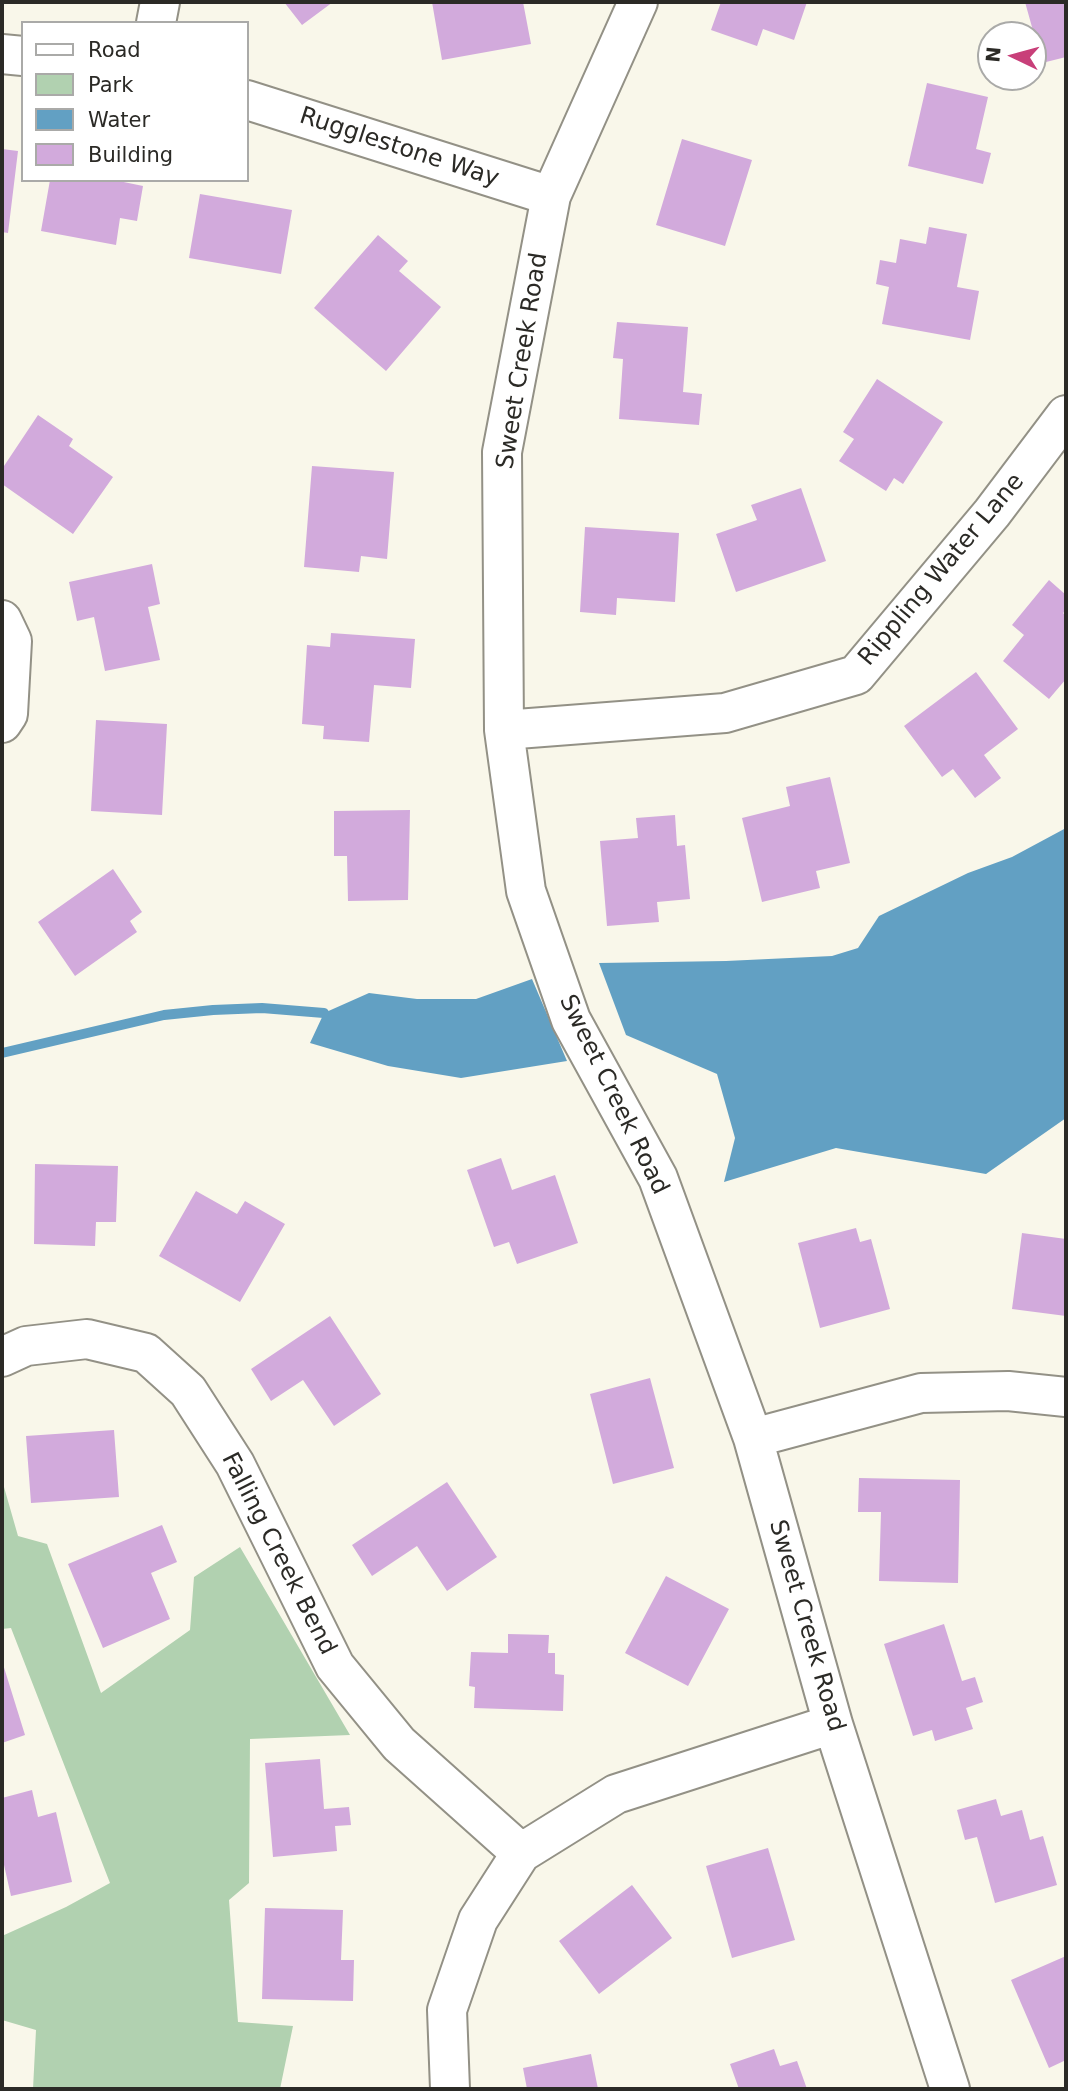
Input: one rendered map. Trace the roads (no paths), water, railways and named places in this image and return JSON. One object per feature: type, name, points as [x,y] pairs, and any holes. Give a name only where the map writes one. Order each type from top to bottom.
[{"type":"street","points":[[156,21],[160,2]]},
{"type":"street","name":"Sweet Creek Road","points":[[638,2],[551,196],[502,452],[504,730],[526,891],[571,1020],[658,1178],[753,1438],[833,1724],[950,2089]]},
{"type":"street","points":[[2,54],[21,56]]},
{"type":"street","name":"Rugglestone Way","points":[[248,100],[551,196]]},
{"type":"street","name":"Rippling Water Lane","points":[[504,730],[724,713],[856,675],[992,513],[1066,415]]},
{"type":"street","points":[[2,620],[12,641],[8,714],[2,723]]},
{"type":"street","name":"Falling Creek Bend","points":[[2,1357],[26,1346],[86,1339],[146,1353],[188,1391],[235,1464],[335,1666],[399,1744],[522,1853]]},
{"type":"street","points":[[753,1438],[921,1393],[1008,1391],[1066,1397]]},
{"type":"street","points":[[450,2089],[447,2010],[478,1920],[522,1853],[616,1794],[833,1724]]},
{"type":"water","points":[[1066,828],[1066,1118],[986,1174],[836,1148],[724,1182],[735,1138],[717,1074],[626,1035],[599,963],[832,956],[858,948],[879,916],[968,873],[1012,857]]},
{"type":"water","points":[[532,979],[567,1061],[461,1078],[388,1066],[310,1043],[324,1013],[369,993],[417,999],[476,999]]},
{"type":"waterway","points":[[2,1053],[164,1015],[262,1008],[324,1013]]}]
